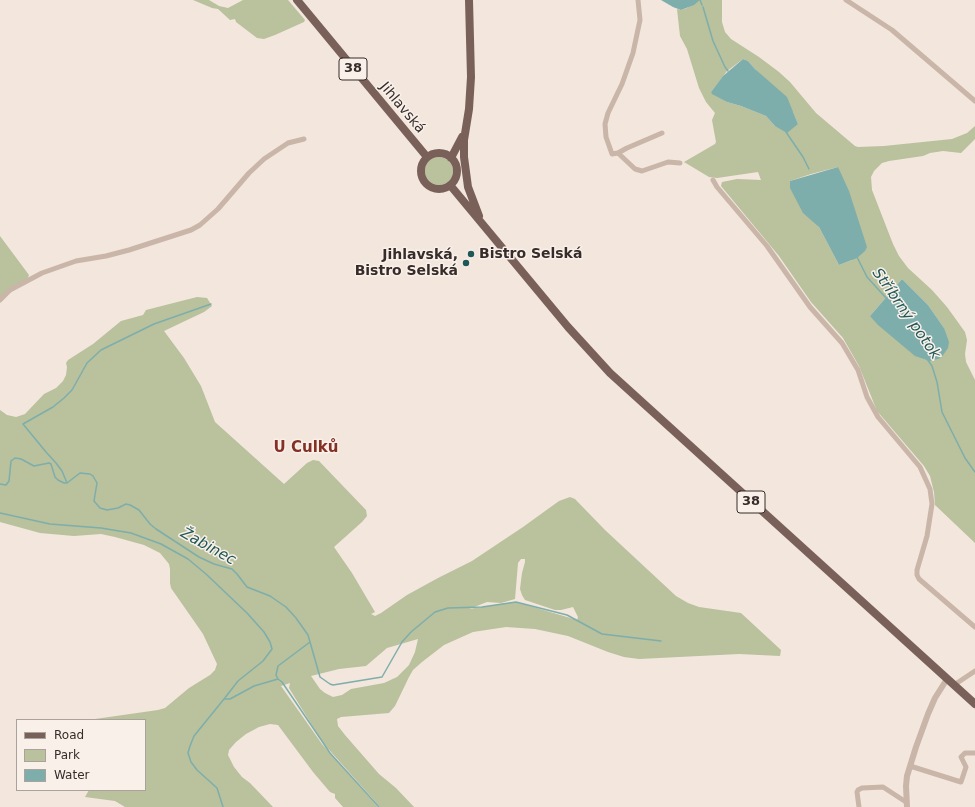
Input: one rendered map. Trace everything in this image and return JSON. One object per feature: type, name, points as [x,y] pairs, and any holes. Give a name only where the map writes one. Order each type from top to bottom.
[{"type":"main road","name":"Jihlavská","points":[[297,0],[427,157]]},
{"type":"main road","points":[[469,0],[471,77],[464,147],[466,178],[474,204],[488,230]]},
{"type":"main road","points":[[451,158],[466,127]]},
{"type":"main road","points":[[439,153],[445,154],[451,158],[455,163],[457,170],[456,177],[450,185],[442,189],[430,187],[425,182],[421,174],[423,162],[427,157],[439,153]]},
{"type":"main road","name":"38","points":[[450,185],[562,319],[599,362],[619,382],[975,704]]},
{"type":"street","points":[[638,0],[640,20],[633,53],[622,84],[608,113],[605,124],[606,137],[612,154],[618,153],[662,133]]},
{"type":"street","points":[[846,0],[892,30],[975,101]]},
{"type":"street","points":[[0,300],[10,290],[42,273],[76,261],[129,250],[190,230],[200,225],[218,209],[249,173],[264,159],[288,143],[304,139]]},
{"type":"street","points":[[618,153],[635,169],[642,171],[668,162],[680,163]]},
{"type":"street","points":[[713,180],[717,187],[767,246],[810,306],[842,343],[858,370],[867,397],[878,417],[920,468],[930,490],[932,504],[927,536],[917,570],[917,575],[919,579],[975,627]]},
{"type":"street","points":[[954,685],[975,671]]},
{"type":"street","points":[[906,804],[906,786],[910,766],[928,714],[935,698],[947,679]]},
{"type":"street","points":[[910,766],[961,782],[966,767],[961,757],[965,753],[975,753]]},
{"type":"street","points":[[859,807],[857,792],[862,788],[883,787],[906,804]]},
{"type":"green space","points":[[193,0],[209,0],[219,6],[228,8],[243,0],[288,0],[305,20],[304,22],[275,35],[264,39],[257,38],[236,22],[235,19],[230,20],[218,9]]},
{"type":"green space","points":[[700,0],[722,0],[722,22],[725,32],[731,39],[779,72],[790,82],[816,113],[855,146],[884,146],[952,139],[967,133],[975,126],[975,139],[961,153],[943,151],[930,153],[923,156],[889,161],[882,163],[874,171],[871,177],[872,190],[899,256],[908,268],[932,290],[947,307],[965,332],[967,340],[965,354],[966,362],[975,380],[975,543],[935,505],[934,492],[930,476],[924,466],[877,411],[859,366],[843,338],[811,302],[779,256],[721,186],[722,182],[737,179],[761,180],[758,172],[717,178],[709,177],[684,162],[716,142],[712,120],[715,113],[706,102],[699,88],[687,49],[680,36],[677,9],[681,10]],"holes":[[[743,59],[748,61],[793,112],[798,124],[775,126],[766,116],[727,102],[711,92],[727,71]],[[838,167],[852,260],[839,265],[819,227],[790,181]],[[902,279],[928,305],[944,328],[870,316]]]},
{"type":"green space","points":[[439,157],[449,161],[453,171],[449,181],[439,185],[429,181],[425,171],[429,161]]},
{"type":"green space","points":[[0,236],[29,275],[28,278],[0,297]]},
{"type":"green space","points":[[197,297],[207,298],[212,306],[204,312],[164,331],[184,358],[201,386],[215,422],[284,484],[307,463],[313,460],[319,461],[366,510],[367,516],[362,522],[334,547],[352,573],[375,612],[371,614],[375,616],[381,613],[407,595],[472,561],[559,501],[570,497],[575,499],[605,530],[676,596],[699,607],[741,613],[781,650],[780,656],[739,654],[639,659],[624,657],[608,652],[568,636],[535,629],[506,627],[473,632],[444,645],[413,670],[395,706],[389,713],[341,717],[337,719],[338,726],[379,774],[396,788],[414,807],[380,807],[323,743],[289,688],[290,683],[281,686],[322,744],[378,807],[343,807],[335,798],[335,794],[330,792],[313,772],[278,725],[270,724],[259,727],[246,734],[229,750],[228,755],[234,767],[242,777],[250,783],[273,807],[125,807],[115,801],[85,797],[88,791],[146,791],[146,719],[95,719],[165,708],[189,688],[210,675],[215,670],[217,664],[203,634],[171,588],[169,564],[160,553],[144,545],[101,534],[74,536],[40,533],[0,522],[0,410],[7,415],[16,417],[25,414],[44,394],[56,388],[63,381],[66,375],[66,363],[68,360],[93,344],[121,321],[143,315],[146,310]],"holes":[[[521,559],[525,559],[520,589],[525,600],[555,610],[573,607],[578,617],[577,620],[514,602],[469,609],[487,602],[501,603],[515,599],[518,563]],[[418,639],[415,652],[409,665],[397,677],[384,683],[351,689],[342,695],[333,697],[325,693],[320,689],[311,676],[339,669],[366,666],[387,648]]]},
{"type":"water","points":[[661,0],[700,0],[694,5],[681,10]]},
{"type":"water","points":[[743,59],[748,61],[787,97],[798,124],[787,133],[775,126],[766,116],[727,102],[712,94],[711,92],[723,76]]},
{"type":"water","points":[[838,167],[849,191],[867,247],[865,251],[857,258],[839,265],[819,227],[803,213],[790,188],[790,181]]},
{"type":"water","points":[[902,279],[928,305],[944,328],[949,342],[948,348],[941,358],[930,361],[915,356],[878,325],[870,316]]},
{"type":"waterway","name":"Stříbrný potok","points":[[700,0],[702,5]]},
{"type":"waterway","name":"Stříbrný potok","points":[[703,7],[713,41],[728,71]]},
{"type":"waterway","name":"Stříbrný potok","points":[[786,132],[803,157],[809,169]]},
{"type":"waterway","name":"Stříbrný potok","points":[[856,255],[867,277],[887,299]]},
{"type":"waterway","points":[[67,483],[62,471],[23,424],[53,407],[64,398],[72,390],[87,363],[101,350],[154,324],[211,304]]},
{"type":"waterway","name":"Stříbrný potok","points":[[927,359],[932,366],[937,382],[942,412],[965,458],[975,472]]},
{"type":"waterway","name":"Žabinec","points":[[0,484],[6,485],[9,481],[11,461],[15,458],[21,459],[34,466],[49,463],[51,464],[55,477],[64,483],[67,483],[80,473],[90,474],[97,483],[94,501],[100,508],[107,510],[118,508],[126,504],[139,510],[156,529],[199,557],[214,564],[232,569],[247,587],[270,596],[286,607],[308,635],[310,642],[278,666],[276,675],[278,679],[254,686],[230,699],[224,699],[194,736],[188,753],[191,762],[197,770],[217,788],[223,807]]},
{"type":"waterway","points":[[0,513],[50,524],[101,528],[131,533],[161,544],[188,559],[247,613],[264,632],[272,649],[263,661],[238,681],[224,699]]},
{"type":"waterway","points":[[310,642],[320,677],[333,685],[382,677],[402,642],[411,632],[435,612],[448,608],[482,607],[516,602],[567,615],[602,634],[661,641]]},
{"type":"waterway","points":[[278,679],[282,682],[330,753],[379,807]]},
{"type":"place","name":"Bistro Selská","points":[[471,254]]},
{"type":"place","name":"Jihlavská, Bistro Selská","points":[[466,263]]},
{"type":"district","name":"U Culků","points":[[306,448]]}]
